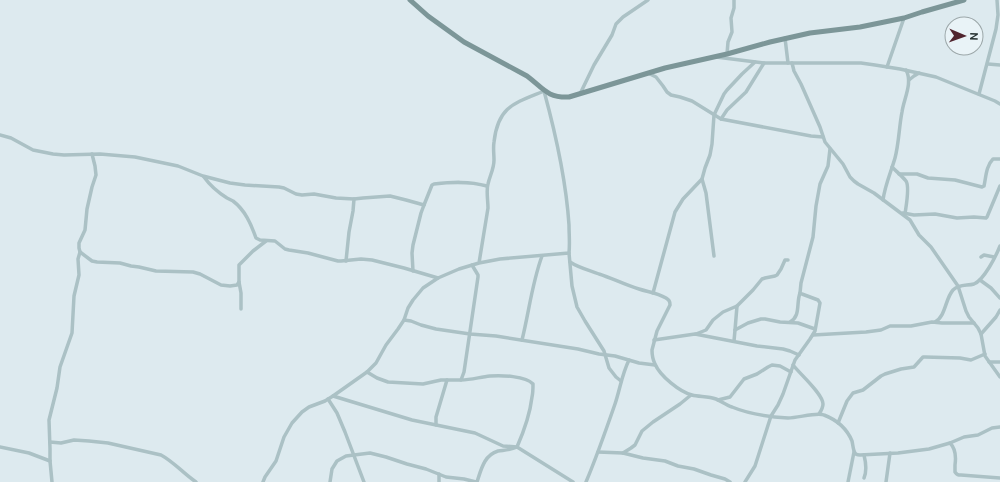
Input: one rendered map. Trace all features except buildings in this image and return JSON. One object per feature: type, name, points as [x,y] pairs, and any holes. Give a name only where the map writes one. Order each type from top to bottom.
[{"type":"street","points":[[410,0],[428,16],[464,42],[527,76],[544,91],[561,98],[580,94],[648,73],[785,38],[810,33],[860,27],[904,18],[929,9],[964,0]]},
{"type":"street","points":[[580,94],[594,65],[612,35],[616,24],[648,0]]},
{"type":"street","points":[[727,54],[728,42],[732,32],[731,18],[734,8],[734,0]]},
{"type":"street","points":[[980,94],[996,29],[998,15],[997,0]]},
{"type":"street","points":[[887,67],[904,18]]},
{"type":"street","points":[[785,38],[790,63],[807,98],[825,142],[840,160],[850,177],[903,213],[931,248],[948,274],[958,286],[966,312],[981,334],[985,354],[1000,377]]},
{"type":"street","points":[[705,58],[712,57],[764,63],[861,63],[887,67],[936,77],[980,94],[1000,104]]},
{"type":"street","points":[[653,293],[675,212],[683,199],[702,179],[710,155],[714,115],[727,90],[755,62]]},
{"type":"street","points":[[721,118],[727,110],[746,92],[764,63]]},
{"type":"street","points":[[988,64],[1000,65]]},
{"type":"street","points":[[883,200],[884,191],[898,146],[902,112],[909,80],[906,70]]},
{"type":"street","points":[[648,73],[656,77],[664,86],[666,92],[692,101],[721,118],[811,136],[823,137]]},
{"type":"street","points":[[909,80],[920,73]]},
{"type":"street","points":[[479,263],[488,208],[487,186],[494,166],[494,142],[499,121],[508,108],[516,102],[544,91]]},
{"type":"street","points":[[544,91],[556,134],[563,172],[568,214],[572,286],[577,307],[604,351],[609,368],[621,381]]},
{"type":"street","points":[[0,135],[11,138],[33,150],[48,153],[64,155],[108,154],[126,156],[170,164],[203,176],[237,184],[284,188],[296,194],[302,195],[314,194],[336,198],[354,199],[390,196],[424,205]]},
{"type":"street","points":[[789,323],[796,317],[801,283],[813,237],[820,184],[828,166],[830,149]]},
{"type":"street","points":[[52,482],[49,420],[57,388],[60,367],[72,333],[74,296],[79,275],[79,244],[86,230],[87,210],[96,175],[92,154]]},
{"type":"street","points":[[899,174],[917,174],[928,178],[955,180],[982,187],[984,186],[989,163],[993,159],[1000,159]]},
{"type":"street","points":[[892,167],[906,181],[907,184],[907,194],[903,213]]},
{"type":"street","points":[[203,176],[226,198],[235,203],[243,212],[257,239],[275,241],[285,249],[338,261],[366,259],[438,278]]},
{"type":"street","points":[[702,179],[706,193],[714,256]]},
{"type":"street","points":[[414,271],[412,260],[413,245],[421,213],[432,185],[466,182],[487,186]]},
{"type":"street","points":[[903,213],[914,215],[935,214],[957,218],[986,218],[1000,186]]},
{"type":"street","points":[[346,261],[348,232],[354,212],[354,199]]},
{"type":"street","points":[[241,309],[239,265],[266,241]]},
{"type":"street","points":[[934,322],[939,319],[949,296],[958,286],[974,284],[980,280],[1000,246]]},
{"type":"street","points":[[80,252],[92,261],[97,262],[120,263],[156,271],[193,272],[226,286],[236,285],[239,282]]},
{"type":"street","points":[[262,482],[276,461],[284,437],[292,423],[309,407],[333,396],[367,372],[376,363],[386,344],[404,320],[408,308],[423,288],[438,278],[479,263],[569,253]]},
{"type":"street","points":[[981,257],[984,255],[994,257]]},
{"type":"street","points":[[522,340],[535,278],[542,256]]},
{"type":"street","points":[[654,340],[695,334],[706,330],[713,320],[723,312],[737,306],[762,279],[777,275],[785,260],[788,260]]},
{"type":"street","points":[[570,262],[577,267],[666,298],[670,302],[670,305],[657,331],[652,353],[655,366],[674,386],[691,395],[714,398],[739,409],[771,416],[791,418],[823,414],[838,423],[847,432],[853,445],[854,452],[848,482]]},
{"type":"street","points":[[461,380],[464,372],[478,277],[472,265]]},
{"type":"street","points":[[980,280],[992,288],[1000,298]]},
{"type":"street","points":[[745,482],[758,460],[771,416],[783,394],[795,360],[815,329],[820,303],[818,300],[800,293]]},
{"type":"street","points":[[734,341],[737,306]]},
{"type":"street","points":[[981,334],[1000,310]]},
{"type":"street","points":[[736,330],[744,325],[761,319],[798,323],[815,329]]},
{"type":"street","points":[[404,320],[432,328],[578,349],[655,366]]},
{"type":"street","points":[[813,334],[866,332],[881,330],[893,326],[909,326],[934,322],[974,323]]},
{"type":"street","points":[[695,334],[757,346],[783,349],[799,355]]},
{"type":"street","points":[[838,423],[847,402],[853,393],[866,389],[884,374],[914,367],[923,357],[971,360],[985,354]]},
{"type":"street","points":[[586,482],[611,416],[629,360]]},
{"type":"street","points":[[989,362],[1000,362]]},
{"type":"street","points":[[794,365],[818,392],[823,404],[819,414]]},
{"type":"street","points":[[718,400],[730,397],[744,379],[757,374],[768,366],[780,366],[792,372]]},
{"type":"street","points":[[330,482],[332,469],[337,461],[346,456],[370,453],[426,469],[446,477],[476,482],[485,460],[491,454],[517,447],[522,437],[532,396],[532,382],[522,379],[488,376],[423,384],[388,382],[367,372]]},
{"type":"street","points":[[436,425],[436,417],[447,380]]},
{"type":"street","points":[[623,453],[635,445],[642,431],[691,395]]},
{"type":"street","points":[[333,396],[397,416],[475,433],[503,446],[517,447],[573,482]]},
{"type":"street","points":[[328,399],[337,413],[364,482]]},
{"type":"street","points":[[854,452],[858,455],[864,456],[930,449],[992,428],[1000,427]]},
{"type":"street","points":[[50,442],[89,440],[156,454],[169,459],[196,482]]},
{"type":"street","points":[[950,443],[954,450],[956,459],[955,472],[957,474],[1000,478]]},
{"type":"street","points":[[0,447],[29,453],[50,461]]},
{"type":"street","points":[[598,452],[623,453],[665,461],[725,479],[730,482]]},
{"type":"street","points":[[886,482],[890,454]]},
{"type":"street","points":[[864,456],[866,470],[864,478]]},
{"type":"street","points":[[439,474],[439,482]]},
{"type":"street","points":[[186,482],[190,478]]}]
